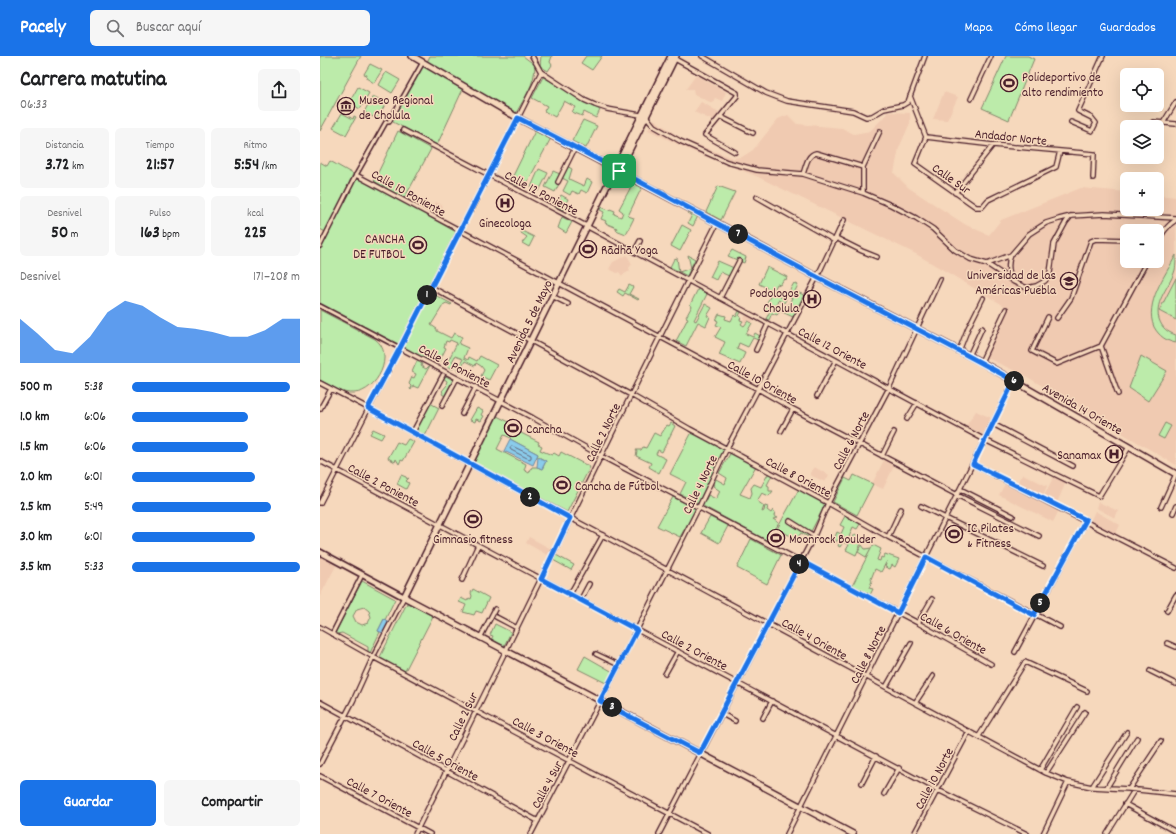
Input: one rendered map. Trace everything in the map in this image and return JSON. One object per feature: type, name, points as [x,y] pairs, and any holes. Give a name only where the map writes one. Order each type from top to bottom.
[{"type":"main road","name":"Avenida 14 Oriente","points":[[412,56],[518,118],[817,277],[981,362],[1176,474]]},
{"type":"main road","name":"Avenida 5 de Mayo","points":[[404,597],[552,296],[674,57]]},
{"type":"main road","points":[[404,597],[851,833]]},
{"type":"street","points":[[532,56],[540,72],[595,105],[607,109],[644,116],[654,126],[680,141],[727,162],[757,170],[803,174],[863,193],[916,218],[933,229],[955,250],[970,259],[987,264],[1014,282],[1027,288],[1036,286],[1045,281],[1050,273],[1054,244],[1062,227],[1071,216]]},
{"type":"street","points":[[702,56],[766,93],[787,101],[853,111],[866,116],[872,116],[884,109],[903,105],[908,102],[925,56]]},
{"type":"street","points":[[971,99],[991,56]]},
{"type":"street","points":[[1071,122],[1092,131],[1096,123],[1092,118],[1078,111],[1103,56]]},
{"type":"street","points":[[674,57],[737,94],[721,117],[705,135],[735,152]]},
{"type":"street","points":[[320,246],[356,175],[386,122],[389,122],[423,62]]},
{"type":"street","points":[[320,503],[489,175],[540,72]]},
{"type":"street","points":[[910,96],[926,137]]},
{"type":"street","points":[[1164,121],[1176,102]]},
{"type":"street","points":[[721,117],[753,133]]},
{"type":"street","points":[[1164,123],[1176,124]]},
{"type":"street","name":"Calle 12 Poniente","points":[[403,130],[587,228]]},
{"type":"street","points":[[863,193],[863,167],[880,131]]},
{"type":"street","name":"Andador Norte","points":[[926,137],[993,145],[1094,154],[1093,178]]},
{"type":"street","name":"Calle Sur","points":[[926,137],[915,164],[979,208],[982,208],[988,200],[1056,167],[1060,151]]},
{"type":"street","points":[[955,192],[993,145]]},
{"type":"street","points":[[558,182],[575,148]]},
{"type":"street","points":[[803,174],[809,157],[816,153],[863,167]]},
{"type":"street","name":"Calle 10 Poniente","points":[[356,175],[559,283]]},
{"type":"street","points":[[757,197],[836,239],[877,257]]},
{"type":"street","points":[[1014,282],[1010,276],[1008,267],[1008,261],[1011,255],[1029,234],[1046,223],[1071,216],[1104,214],[1176,219]]},
{"type":"street","points":[[1164,231],[1170,223],[1176,219]]},
{"type":"street","name":"Calle 4 Norte","points":[[600,701],[699,507],[727,448],[817,277],[844,220]]},
{"type":"street","name":"Calle 2 Norte","points":[[505,650],[717,223]]},
{"type":"street","name":"Calle 12 Oriente","points":[[587,228],[985,440],[1099,496],[1129,447]]},
{"type":"street","points":[[1057,318],[1071,298],[1091,241],[1096,239],[1120,240]]},
{"type":"street","points":[[634,252],[640,241]]},
{"type":"street","points":[[987,264],[1011,255]]},
{"type":"street","points":[[720,298],[739,261]]},
{"type":"street","points":[[1048,317],[1032,351],[1057,364],[1101,346],[1143,268]]},
{"type":"street","name":"Calle 6 Norte","points":[[659,834],[814,536],[828,503],[889,388],[940,279]]},
{"type":"street","name":"Calle 10 Oriente","points":[[559,283],[758,388],[793,409],[859,444],[1039,536]]},
{"type":"street","name":"Calle 8 Oriente","points":[[431,287],[631,395],[690,429],[888,537],[1034,615],[1060,627]]},
{"type":"street","points":[[552,296],[568,304]]},
{"type":"street","points":[[959,351],[968,328],[983,298]]},
{"type":"street","points":[[320,306],[400,348]]},
{"type":"street","points":[[981,362],[1006,309]]},
{"type":"street","points":[[756,350],[768,324]]},
{"type":"street","points":[[969,356],[982,328]]},
{"type":"street","points":[[1101,346],[1118,394]]},
{"type":"street","name":"Calle 6 Poniente","points":[[400,348],[699,507]]},
{"type":"street","points":[[817,396],[836,360]]},
{"type":"street","points":[[413,432],[443,375]]},
{"type":"street","points":[[442,406],[457,378]]},
{"type":"street","name":"Calle 8 Norte","points":[[787,834],[1014,381]]},
{"type":"street","name":"Calle 4 Oriente","points":[[320,383],[1046,773],[1068,782],[1092,787],[1135,789],[1176,794]]},
{"type":"street","points":[[320,409],[331,388]]},
{"type":"street","points":[[462,414],[476,388]]},
{"type":"street","points":[[907,420],[917,403]]},
{"type":"street","points":[[781,431],[793,409]]},
{"type":"street","points":[[993,424],[1073,466]]},
{"type":"street","points":[[882,456],[894,432]]},
{"type":"street","name":"Calle 2 Poniente","points":[[320,461],[439,525]]},
{"type":"street","points":[[973,464],[1086,520],[1176,568]]},
{"type":"street","points":[[1161,507],[1176,474]]},
{"type":"street","points":[[960,489],[1013,516]]},
{"type":"street","points":[[921,506],[1043,566]]},
{"type":"street","points":[[1173,513],[1176,506]]},
{"type":"street","name":"Calle 6 Oriente","points":[[699,507],[991,664]]},
{"type":"street","points":[[888,537],[901,509]]},
{"type":"street","points":[[1014,652],[1086,520]]},
{"type":"street","points":[[790,521],[814,536]]},
{"type":"street","name":"Calle 2 Oriente","points":[[439,525],[581,599],[938,790],[1027,834]]},
{"type":"street","points":[[570,594],[603,535]]},
{"type":"street","points":[[462,580],[478,545]]},
{"type":"street","points":[[320,552],[404,597],[320,764]]},
{"type":"street","points":[[332,634],[362,575]]},
{"type":"street","points":[[581,599],[589,584]]},
{"type":"street","points":[[1167,611],[1176,594]]},
{"type":"street","points":[[918,624],[932,600]]},
{"type":"street","points":[[480,638],[495,609]]},
{"type":"street","points":[[496,617],[517,628]]},
{"type":"street","name":"Calle 3 Oriente","points":[[320,627],[373,657],[708,834]]},
{"type":"street","points":[[1167,642],[1176,647]]},
{"type":"street","points":[[886,687],[911,643]]},
{"type":"street","name":"Calle 2 Sur","points":[[415,834],[505,650]]},
{"type":"street","points":[[665,674],[678,651]]},
{"type":"street","points":[[596,654],[619,665]]},
{"type":"street","points":[[979,736],[1026,662],[1087,691]]},
{"type":"street","points":[[1150,670],[1176,684]]},
{"type":"street","points":[[915,703],[933,676]]},
{"type":"street","name":"Calle 4 Sur","points":[[531,834],[600,701]]},
{"type":"street","points":[[763,718],[772,701]]},
{"type":"street","name":"Calle 5 Oriente","points":[[320,702],[538,821]]},
{"type":"street","points":[[1040,770],[1077,707]]},
{"type":"street","points":[[1046,773],[1085,712]]},
{"type":"street","points":[[722,714],[735,721]]},
{"type":"street","name":"Calle 10 Norte","points":[[914,834],[969,731]]},
{"type":"street","points":[[1092,787],[1127,732]]},
{"type":"street","points":[[1107,787],[1137,738]]},
{"type":"street","points":[[1129,789],[1161,741]]},
{"type":"street","points":[[862,783],[876,756]]},
{"type":"street","points":[[884,794],[899,768]]},
{"type":"street","name":"Calle 7 Oriente","points":[[320,776],[430,834]]},
{"type":"street","points":[[1043,834],[1068,782]]},
{"type":"street","points":[[1107,834],[1135,789]]},
{"type":"street","points":[[1125,804],[1176,832]]},
{"type":"shaded area","points":[[696,75],[726,92],[722,101],[715,98],[712,103],[694,94],[693,89],[686,89]]},
{"type":"shaded area","points":[[944,92],[958,97],[947,120],[933,119]]},
{"type":"shaded area","points":[[701,102],[719,112],[714,121],[694,112]]},
{"type":"shaded area","name":"Universidad de las Américas Puebla","points":[[889,112],[910,113],[910,123],[899,148],[894,173],[909,188],[966,225],[989,235],[1001,220],[1081,188],[1120,191],[1120,216],[1164,216],[1164,196],[1176,197],[1176,465],[1024,375],[985,357],[1008,308],[916,254],[756,176],[694,152],[648,130],[654,119],[682,139],[733,158],[742,157],[753,150],[778,119],[788,115],[797,124],[842,128],[854,134],[870,131]]},
{"type":"shaded area","points":[[436,202],[443,206],[436,218],[428,214]]},
{"type":"shaded area","points":[[627,255],[632,264],[629,268],[630,270],[622,276],[619,272],[617,273],[609,269],[613,262]]},
{"type":"shaded area","points":[[746,314],[754,318],[752,323],[749,321],[747,324],[743,321]]},
{"type":"shaded area","points":[[976,411],[991,418],[984,435],[966,426]]},
{"type":"shaded area","points":[[884,460],[894,466],[883,489],[872,484]]},
{"type":"shaded area","points":[[814,467],[829,475],[825,482],[810,475]]},
{"type":"shaded area","points":[[1023,474],[1047,486],[1042,497],[1016,485]]},
{"type":"shaded area","points":[[1054,476],[1066,482],[1056,505],[1043,498]]},
{"type":"shaded area","points":[[1005,484],[1059,510],[1053,522],[999,495]]},
{"type":"shaded area","points":[[1098,502],[1118,511],[1115,518],[1096,508]]},
{"type":"shaded area","points":[[1095,511],[1120,525],[1115,535],[1090,522]]},
{"type":"shaded area","points":[[529,537],[553,550],[549,556],[526,543]]},
{"type":"shaded area","points":[[320,555],[337,564],[320,596]]},
{"type":"green space","points":[[320,56],[361,56],[320,131]]},
{"type":"green space","points":[[430,56],[523,56],[535,65],[535,72],[529,90],[516,113],[427,62]]},
{"type":"green space","points":[[541,56],[552,56],[550,62],[552,65],[548,71],[540,66]]},
{"type":"green space","points":[[586,56],[602,56],[592,70],[581,63]]},
{"type":"green space","name":"Polideportivo de alto rendimiento","points":[[1006,56],[1028,56],[1034,59],[1009,120],[982,108]]},
{"type":"green space","points":[[370,64],[382,70],[374,83],[366,78],[367,75],[364,74]]},
{"type":"green space","points":[[423,65],[463,89],[437,145],[391,121]]},
{"type":"green space","points":[[386,72],[400,80],[392,93],[379,85]]},
{"type":"green space","points":[[543,77],[591,103],[590,105],[600,110],[596,118],[584,112],[582,116],[572,112],[575,107],[564,101],[555,117],[544,111],[547,106],[532,98]]},
{"type":"green space","points":[[358,87],[369,93],[360,109],[349,103]]},
{"type":"green space","points":[[373,96],[386,103],[377,119],[364,112]]},
{"type":"green space","points":[[342,113],[353,119],[354,116],[356,117],[346,135],[333,128]]},
{"type":"green space","points":[[583,120],[597,126],[586,148],[572,141]]},
{"type":"green space","points":[[398,131],[431,149],[404,199],[374,181]]},
{"type":"green space","points":[[535,131],[551,138],[527,183],[521,180],[518,186],[510,182]]},
{"type":"green space","points":[[330,161],[353,174],[327,233],[320,229],[320,162],[327,166]]},
{"type":"green space","points":[[567,166],[572,169],[569,179],[584,186],[587,179],[592,182],[587,193],[581,190],[579,194],[572,191],[570,195],[563,191],[568,181],[562,178]]},
{"type":"green space","points":[[539,169],[548,173],[539,191],[531,187]]},
{"type":"green space","points":[[553,171],[560,174],[557,182],[559,184],[555,192],[545,187]]},
{"type":"green space","points":[[357,176],[456,232],[399,347],[320,305],[320,247]]},
{"type":"green space","points":[[633,183],[642,187],[628,216],[634,218],[626,234],[605,223],[606,221],[601,219],[604,212],[600,210],[601,207],[610,209],[615,211],[614,214],[621,217],[623,212],[619,209]]},
{"type":"green space","points":[[718,186],[735,192],[721,220],[706,212]]},
{"type":"green space","points":[[561,195],[568,199],[563,210],[556,206]]},
{"type":"green space","points":[[689,212],[698,216],[693,226],[688,223],[692,215],[688,213]]},
{"type":"green space","points":[[562,217],[572,222],[566,233],[558,228]]},
{"type":"green space","points":[[682,225],[691,230],[680,251],[671,246]]},
{"type":"green space","points":[[522,231],[534,237],[529,247],[522,243],[527,237],[521,233]]},
{"type":"green space","points":[[732,250],[746,257],[744,263],[728,256]]},
{"type":"green space","points":[[688,255],[695,259],[691,268]]},
{"type":"green space","points":[[1176,255],[1175,270],[1163,294],[1158,312],[1160,322],[1163,327],[1167,331],[1176,335],[1176,343],[1169,341],[1158,333],[1154,327],[1152,309],[1157,290]]},
{"type":"green space","points":[[677,258],[679,272],[670,267],[674,259]]},
{"type":"green space","points":[[718,261],[734,268],[729,276],[720,272],[716,280],[710,277]]},
{"type":"green space","points":[[767,267],[787,277],[786,280],[784,279],[780,285],[777,284],[774,290],[781,294],[780,297],[786,299],[784,303],[778,300],[777,304],[786,308],[792,298],[787,295],[794,283],[798,285],[795,291],[804,295],[793,317],[780,311],[777,315],[772,313],[769,320],[766,319],[770,311],[764,308],[773,291],[759,284]]},
{"type":"green space","points":[[691,268],[687,276],[679,272]]},
{"type":"green space","points":[[1176,278],[1176,320],[1159,311]]},
{"type":"green space","points":[[629,285],[633,287],[629,294],[639,299],[638,300],[625,293],[623,296],[617,292],[619,289],[625,292]]},
{"type":"green space","points":[[698,289],[707,294],[694,320],[696,321],[705,304],[712,308],[707,316],[710,317],[706,326],[698,322],[686,346],[676,341],[688,318],[686,317],[692,306],[690,305]]},
{"type":"green space","points":[[431,293],[452,304],[444,304],[431,325],[437,329],[437,331],[451,338],[454,333],[462,337],[459,344],[468,348],[464,358],[468,360],[469,357],[477,361],[480,356],[497,365],[489,380],[481,376],[484,370],[476,363],[475,366],[465,361],[460,371],[457,370],[463,359],[455,356],[452,362],[455,363],[453,369],[446,365],[457,343],[450,340],[449,342],[446,341],[444,347],[446,348],[439,362],[429,357],[428,360],[403,348]]},
{"type":"green space","points":[[320,310],[375,339],[381,346],[384,354],[384,362],[381,371],[370,386],[362,391],[354,393],[345,392],[320,380]]},
{"type":"green space","points":[[739,311],[741,312],[739,316],[741,317],[740,320],[743,321],[741,324],[744,326],[748,321],[752,323],[746,334],[753,337],[755,333],[760,336],[758,340],[753,338],[748,347],[739,343],[737,349],[745,353],[740,364],[719,355],[725,342],[715,337],[721,327],[716,325],[718,321],[716,320],[719,314],[726,316],[725,319],[731,321],[734,315],[736,317]]},
{"type":"green space","points":[[1141,356],[1167,371],[1148,401],[1129,388]]},
{"type":"green space","points":[[417,361],[426,369],[429,367],[418,388],[413,386],[411,390],[411,386],[409,384],[412,377],[414,378],[416,374],[412,372]]},
{"type":"green space","points":[[444,375],[453,380],[445,396],[442,394],[442,391],[447,385],[447,381],[443,378]]},
{"type":"green space","points":[[430,403],[439,408],[425,436],[415,430]]},
{"type":"green space","points":[[477,408],[483,411],[481,415],[484,416],[481,421],[476,419],[475,422],[470,420]]},
{"type":"green space","points":[[495,415],[519,427],[517,431],[539,442],[538,444],[542,446],[540,450],[552,455],[554,453],[559,456],[561,452],[590,467],[567,512],[474,463]],"holes":[[[504,435],[511,438],[510,439],[538,454],[537,456],[546,461],[542,469],[532,467],[529,473],[524,470],[526,464],[497,449]]]},
{"type":"green space","points":[[671,423],[675,426],[662,452],[658,450],[656,454],[666,459],[659,473],[649,467],[651,463],[636,456],[636,450],[641,450],[643,447],[646,448],[654,433],[660,436],[667,425],[669,426]]},
{"type":"green space","points":[[1165,423],[1171,426],[1164,439],[1158,436]]},
{"type":"green space","points":[[373,429],[384,434],[381,439],[370,434]]},
{"type":"green space","points":[[692,432],[725,449],[698,503],[680,494],[686,482],[670,474]]},
{"type":"green space","points":[[408,439],[414,442],[403,461],[401,460],[399,464],[396,459],[395,462],[388,458],[397,442],[404,445]]},
{"type":"green space","points":[[731,452],[756,466],[740,494],[750,498],[752,493],[751,488],[754,484],[761,487],[768,474],[772,475],[767,485],[769,486],[769,491],[773,491],[769,496],[762,493],[757,501],[764,506],[762,512],[764,511],[765,506],[768,507],[767,510],[771,513],[773,510],[775,512],[774,516],[778,518],[773,519],[779,523],[773,533],[770,532],[768,536],[770,538],[768,541],[703,506],[708,495],[716,499],[720,491],[713,486],[716,479],[725,484],[727,478],[719,473]]},
{"type":"green space","points":[[401,475],[407,479],[409,478],[406,481],[409,483],[406,489],[397,484]]},
{"type":"green space","points":[[854,475],[873,484],[857,515],[833,502],[845,478],[851,481]]},
{"type":"green space","points":[[799,489],[825,503],[825,505],[808,537],[801,533],[797,539],[777,529]]},
{"type":"green space","points":[[673,497],[696,509],[680,537],[657,526]]},
{"type":"green space","points":[[845,516],[860,524],[857,529],[853,527],[849,537],[852,539],[855,534],[863,539],[856,555],[846,550],[849,545],[843,542],[840,547],[838,546],[840,541],[837,540],[835,543],[833,542],[837,532],[841,534],[844,527],[840,525]]},
{"type":"green space","points":[[710,517],[728,526],[719,543],[701,533]]},
{"type":"green space","points":[[751,539],[781,555],[767,584],[737,568]]},
{"type":"green space","points":[[862,545],[865,549],[871,548],[866,557],[858,552]]},
{"type":"green space","points":[[873,545],[881,549],[877,560],[880,561],[881,557],[883,558],[885,554],[899,559],[895,567],[892,565],[890,569],[885,567],[887,561],[881,572],[875,569],[869,588],[873,589],[869,597],[852,586]]},
{"type":"green space","points":[[556,555],[574,565],[571,570],[553,560]]},
{"type":"green space","points":[[362,581],[395,599],[378,631],[380,632],[370,653],[368,652],[368,647],[342,633],[335,633]],"holes":[[[364,607],[369,611],[371,617],[368,623],[362,625],[356,622],[353,616],[357,609]]]},
{"type":"green space","points":[[473,589],[489,598],[482,613],[476,611],[474,615],[463,612],[466,605],[459,602],[461,598],[467,601],[469,598],[471,599]]},
{"type":"green space","points":[[407,603],[433,616],[405,671],[379,659]]},
{"type":"green space","points":[[495,624],[511,632],[504,646],[491,640],[493,636],[490,635]]},
{"type":"green space","points":[[585,656],[613,672],[606,683],[578,669]]},
{"type":"water","points":[[510,439],[538,454],[533,465],[504,451]]},
{"type":"water","points":[[538,457],[546,461],[542,469],[537,467]]},
{"type":"water","points":[[384,619],[389,622],[383,633],[378,631]]},
{"type":"place","name":"Polideportivo de alto rendimiento","points":[[1009,83]]},
{"type":"place","name":"Museo Regional de Cholula","points":[[346,106]]},
{"type":"place","name":"Ginecologa","points":[[505,203]]},
{"type":"place","name":"CANCHA DE FUTBOL","points":[[418,245]]},
{"type":"place","name":"Rādhā Yoga","points":[[588,249]]},
{"type":"place","name":"Universidad de las Américas Puebla","points":[[1069,281]]},
{"type":"place","name":"Podologos Cholula","points":[[812,299]]},
{"type":"place","name":"Cancha","points":[[513,428]]},
{"type":"place","name":"Sanamax","points":[[1114,454]]},
{"type":"place","name":"Cancha de Fútbol","points":[[562,485]]},
{"type":"place","name":"Gimnasio fitness","points":[[473,519]]},
{"type":"place","name":"IC Pilates & Fitness","points":[[954,534]]},
{"type":"place","name":"Moonrock Boulder","points":[[776,538]]},
{"type":"route","points":[[518,118],[619,171],[817,277],[981,362],[1014,381],[973,464],[1086,520],[1034,615],[926,557],[898,613],[801,561],[722,714],[700,753],[600,701],[637,630],[541,579],[570,518],[368,408],[518,118]]}]
